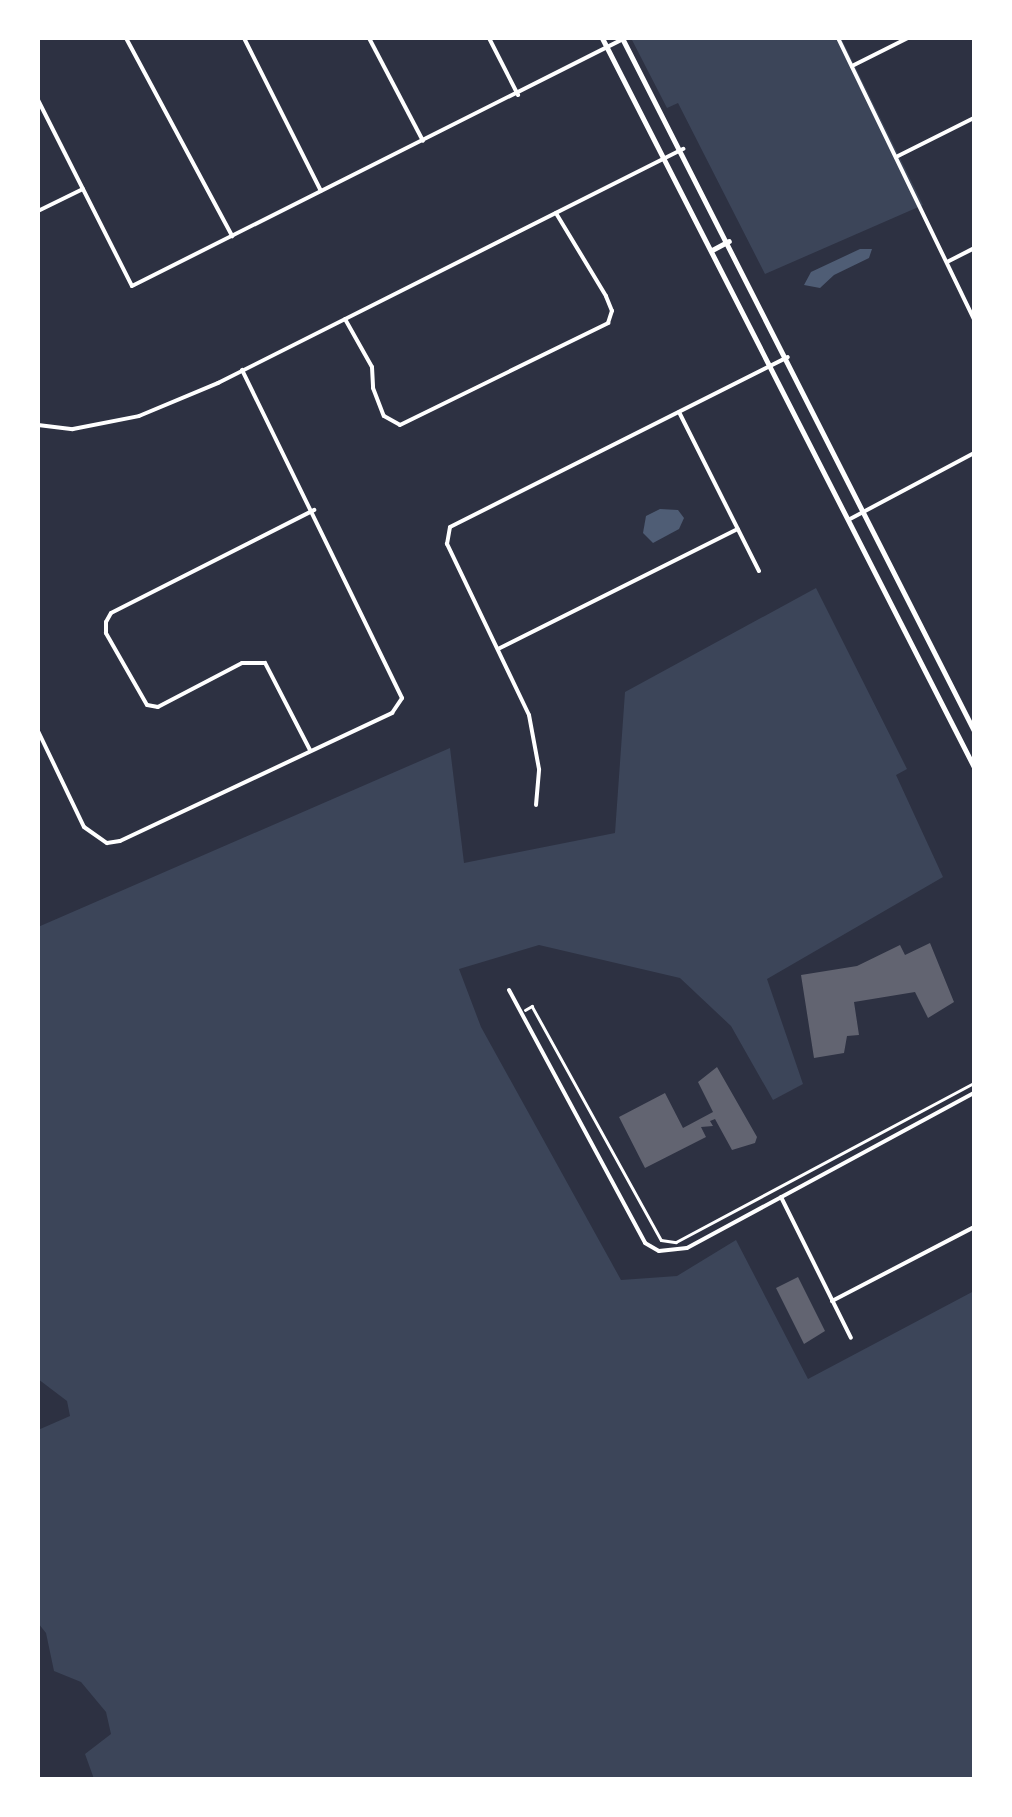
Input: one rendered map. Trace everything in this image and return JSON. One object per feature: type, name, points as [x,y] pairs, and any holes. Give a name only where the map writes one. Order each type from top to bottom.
[{"type":"street","points":[[126,38],[232,236]]},
{"type":"street","points":[[244,38],[321,191]]},
{"type":"street","points":[[370,38],[423,142]]},
{"type":"street","points":[[489,38],[518,95]]},
{"type":"street","points":[[602,38],[974,767]]},
{"type":"street","points":[[38,100],[132,286],[518,95],[623,38],[866,510],[974,731]]},
{"type":"street","points":[[838,38],[974,319]]},
{"type":"street","points":[[852,66],[908,38]]},
{"type":"street","points":[[896,157],[974,118]]},
{"type":"street","points":[[38,425],[73,429],[139,416],[242,370],[683,149]]},
{"type":"street","points":[[38,211],[83,189]]},
{"type":"street","points":[[345,319],[372,367],[373,388],[384,416],[400,425],[608,323],[612,312],[606,296],[556,213]]},
{"type":"street","points":[[712,250],[729,241]]},
{"type":"street","points":[[947,262],[974,248]]},
{"type":"street","points":[[536,804],[539,769],[532,728],[448,544],[450,527],[788,357]]},
{"type":"street","points":[[38,732],[84,827],[107,843],[120,842],[392,713],[402,698],[314,510],[242,370]]},
{"type":"street","points":[[680,412],[760,571]]},
{"type":"street","points":[[850,519],[974,453]]},
{"type":"street","points":[[310,750],[265,663],[242,663],[158,707],[147,706],[106,633],[106,622],[111,613],[314,510]]},
{"type":"street","points":[[498,650],[738,528]]},
{"type":"street","points":[[510,990],[645,1243],[673,1253],[974,1092]]},
{"type":"street","points":[[781,1197],[852,1338]]},
{"type":"street","points":[[832,1301],[974,1227]]},
{"type":"path","points":[[522,1012],[532,1006],[661,1240],[676,1242],[974,1083]]},
{"type":"shaded area","points":[[631,38],[841,38],[923,205],[765,274],[678,103],[667,108]]},
{"type":"shaded area","points":[[860,249],[872,249],[869,258],[834,275],[820,288],[804,285],[811,272]]},
{"type":"shaded area","points":[[660,509],[678,510],[684,518],[679,529],[653,543],[643,533],[646,516]]},
{"type":"shaded area","points":[[816,588],[907,769],[896,775],[943,877],[767,979],[803,1084],[773,1100],[731,1026],[680,978],[539,945],[459,969],[481,1027],[621,1280],[677,1276],[736,1240],[808,1379],[974,1291],[974,1779],[94,1779],[85,1754],[111,1734],[106,1712],[81,1682],[54,1671],[46,1633],[38,1623],[38,1430],[70,1416],[67,1401],[38,1379],[38,927],[450,748],[464,863],[615,833],[625,692]]},
{"type":"building","points":[[930,943],[954,1002],[928,1018],[915,992],[854,1002],[859,1035],[847,1036],[844,1053],[814,1058],[801,975],[857,966],[900,945],[905,955]]},
{"type":"building","points":[[717,1067],[757,1137],[755,1143],[732,1150],[715,1119],[710,1121],[713,1126],[701,1127],[706,1137],[645,1168],[619,1117],[665,1093],[683,1128],[713,1112],[698,1082]]},
{"type":"building","points":[[798,1277],[825,1331],[804,1344],[776,1288]]}]
